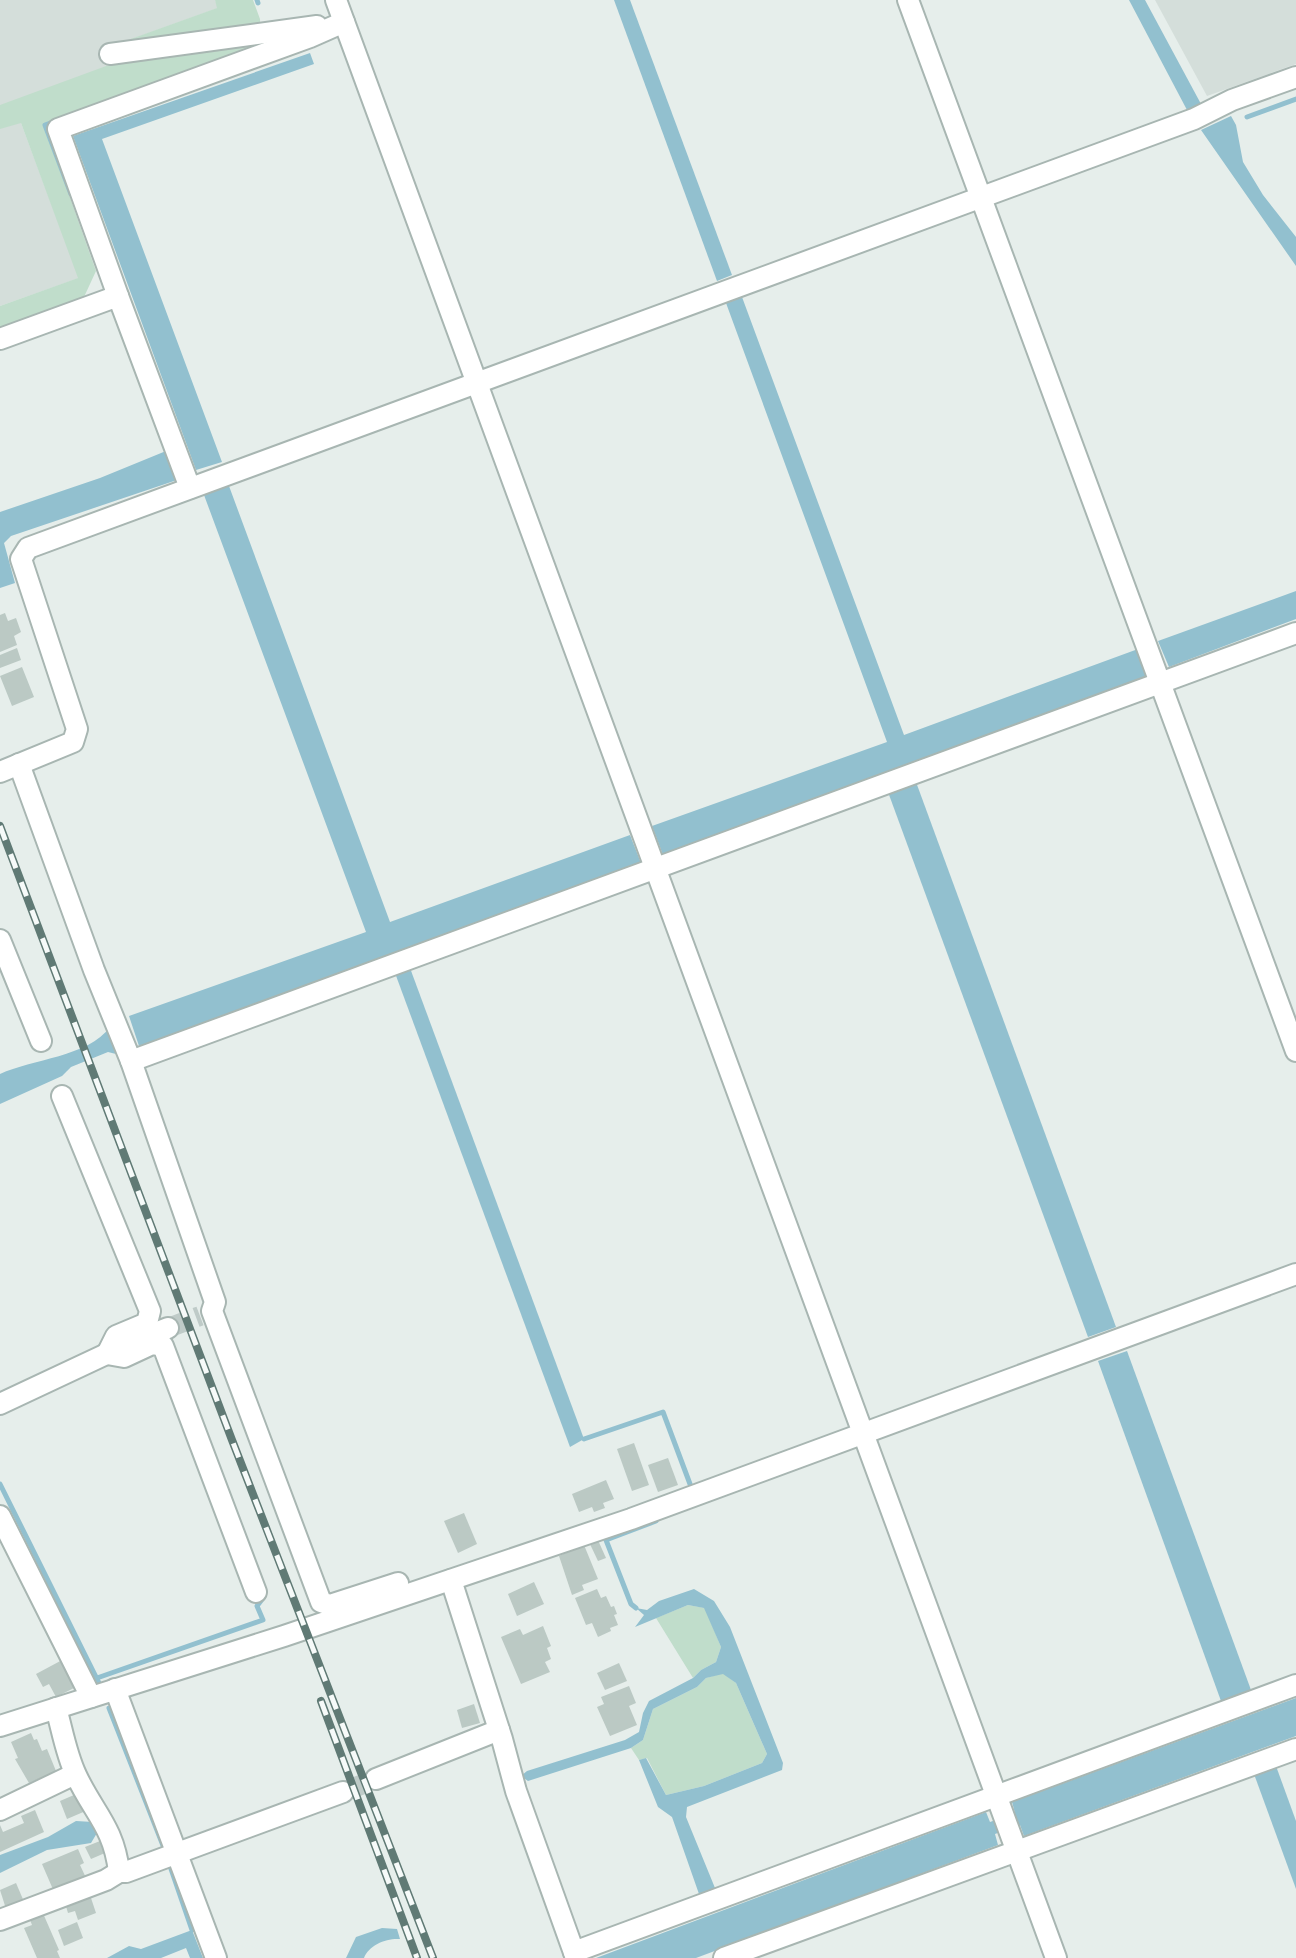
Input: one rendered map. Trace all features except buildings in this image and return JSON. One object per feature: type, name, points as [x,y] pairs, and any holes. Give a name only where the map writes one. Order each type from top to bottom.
[{"type":"street","points":[[336,0],[1056,1958]]},
{"type":"street","points":[[908,0],[1296,1051]]},
{"type":"street","points":[[110,54],[344,22]]},
{"type":"street","points":[[206,482],[180,461],[58,129],[344,22]]},
{"type":"street","points":[[1296,77],[1232,100],[1201,115],[28,548],[21,559],[77,729],[73,742],[10,768],[126,1045],[215,1302],[206,1313],[321,1602],[330,1605],[422,1575],[441,1583],[499,1730],[516,1791],[575,1955],[999,1803],[1296,1685]]},
{"type":"street","points":[[0,339],[118,296]]},
{"type":"street","points":[[126,1045],[656,869],[1156,667],[1296,633]]},
{"type":"street","points":[[0,940],[41,1041]]},
{"type":"street","points":[[62,1096],[150,1311],[147,1323],[116,1336],[107,1354]]},
{"type":"street","points":[[0,1726],[631,1519],[1296,1274]]},
{"type":"street","points":[[0,1404],[168,1328]]},
{"type":"street","points":[[107,1354],[124,1357],[152,1344],[163,1346],[256,1592]]},
{"type":"street","points":[[0,1516],[91,1697]]},
{"type":"street","points":[[115,1689],[216,1958]]},
{"type":"street","points":[[56,1708],[75,1774],[109,1830],[117,1851],[119,1872]]},
{"type":"street","points":[[376,1779],[499,1730]]},
{"type":"street","points":[[724,1958],[1013,1843],[1296,1749]]},
{"type":"street","points":[[0,1810],[75,1774]]},
{"type":"street","points":[[0,1920],[106,1880],[119,1872],[177,1855],[343,1792]]},
{"type":"shaded area","points":[[0,0],[215,0],[218,8],[115,45],[117,62],[21,123],[79,278],[0,306]]},
{"type":"shaded area","points":[[1155,0],[1296,0],[1296,64],[1207,96]]},
{"type":"green space","points":[[215,0],[253,0],[260,19],[261,46],[44,124],[96,271],[84,297],[0,328],[0,306],[78,278],[21,123],[0,129],[0,105],[117,62],[114,45],[217,8]]},
{"type":"green space","points":[[688,1605],[705,1608],[721,1647],[716,1662],[693,1678],[656,1618]]},
{"type":"green space","points":[[723,1673],[736,1683],[767,1754],[762,1763],[704,1786],[666,1795],[647,1758],[639,1760],[631,1748],[643,1740],[653,1709],[697,1687],[706,1678]]},
{"type":"water","points":[[614,0],[630,0],[732,275],[717,281]]},
{"type":"water","points":[[1129,0],[1145,0],[1201,104],[1187,110]]},
{"type":"water","points":[[310,53],[314,64],[102,139],[222,462],[196,470],[73,136]]},
{"type":"water","points":[[1231,116],[1236,125],[1243,162],[1263,195],[1296,237],[1296,266],[1201,130]]},
{"type":"water","points":[[742,297],[904,735],[1138,649],[1147,676],[663,855],[652,826],[887,742],[726,303]]},
{"type":"water","points":[[166,451],[177,480],[11,536],[4,543],[15,583],[0,588],[0,512],[100,478]]},
{"type":"water","points":[[229,486],[390,922],[630,835],[641,863],[139,1046],[129,1016],[366,932],[204,495]]},
{"type":"water","points":[[1296,591],[1296,619],[1169,667],[1158,641]]},
{"type":"water","points":[[916,782],[1116,1327],[1088,1337],[888,792]]},
{"type":"water","points":[[410,968],[584,1439],[570,1447],[395,973]]},
{"type":"water","points":[[110,1027],[120,1055],[108,1052],[71,1067],[62,1076],[0,1104],[0,1074],[74,1051],[100,1037]]},
{"type":"water","points":[[1127,1351],[1251,1690],[1221,1701],[1098,1361]]},
{"type":"water","points":[[694,1589],[714,1601],[730,1627],[783,1763],[782,1770],[687,1807],[686,1817],[715,1888],[699,1894],[672,1817],[658,1807],[639,1760],[646,1758],[666,1795],[704,1786],[762,1763],[767,1754],[736,1683],[723,1674],[706,1678],[697,1687],[653,1709],[643,1740],[631,1748],[528,1781],[521,1776],[527,1771],[625,1740],[639,1732],[649,1701],[716,1662],[721,1647],[704,1608],[688,1605],[635,1627],[644,1615],[636,1608],[647,1610],[659,1601]]},
{"type":"water","points":[[1296,1698],[1296,1736],[1024,1836],[1020,1825],[995,1834],[998,1845],[696,1958],[596,1958],[986,1812],[990,1822],[1015,1813],[1012,1802]]},
{"type":"water","points":[[1276,1766],[1296,1821],[1296,1889],[1254,1774]]},
{"type":"water","points":[[76,1821],[93,1822],[97,1833],[91,1843],[47,1850],[0,1873],[0,1855],[48,1837]]},
{"type":"water","points":[[382,1928],[397,1929],[400,1939],[379,1943],[364,1958],[346,1958],[356,1937]]},
{"type":"water","points":[[192,1930],[203,1958],[190,1958],[186,1948],[161,1958],[107,1958],[129,1946],[141,1949]]},
{"type":"waterway","points":[[1247,117],[1296,99]]},
{"type":"waterway","points":[[53,122],[45,125],[71,194]]},
{"type":"waterway","points":[[584,1439],[663,1412],[690,1484]]},
{"type":"waterway","points":[[0,1484],[99,1683]]},
{"type":"waterway","points":[[636,1608],[631,1604],[606,1540],[656,1521]]},
{"type":"waterway","points":[[97,1678],[263,1620],[257,1606],[263,1598]]},
{"type":"waterway","points":[[109,1708],[164,1848]]},
{"type":"waterway","points":[[170,1866],[192,1930]]},
{"type":"tunnel","points":[[168,1328],[200,1316]]},
{"type":"tunnel","points":[[343,1792],[376,1779]]},
{"type":"railway","points":[[0,826],[232,1440],[433,1958]]},
{"type":"railway","points":[[321,1701],[417,1958]]}]
